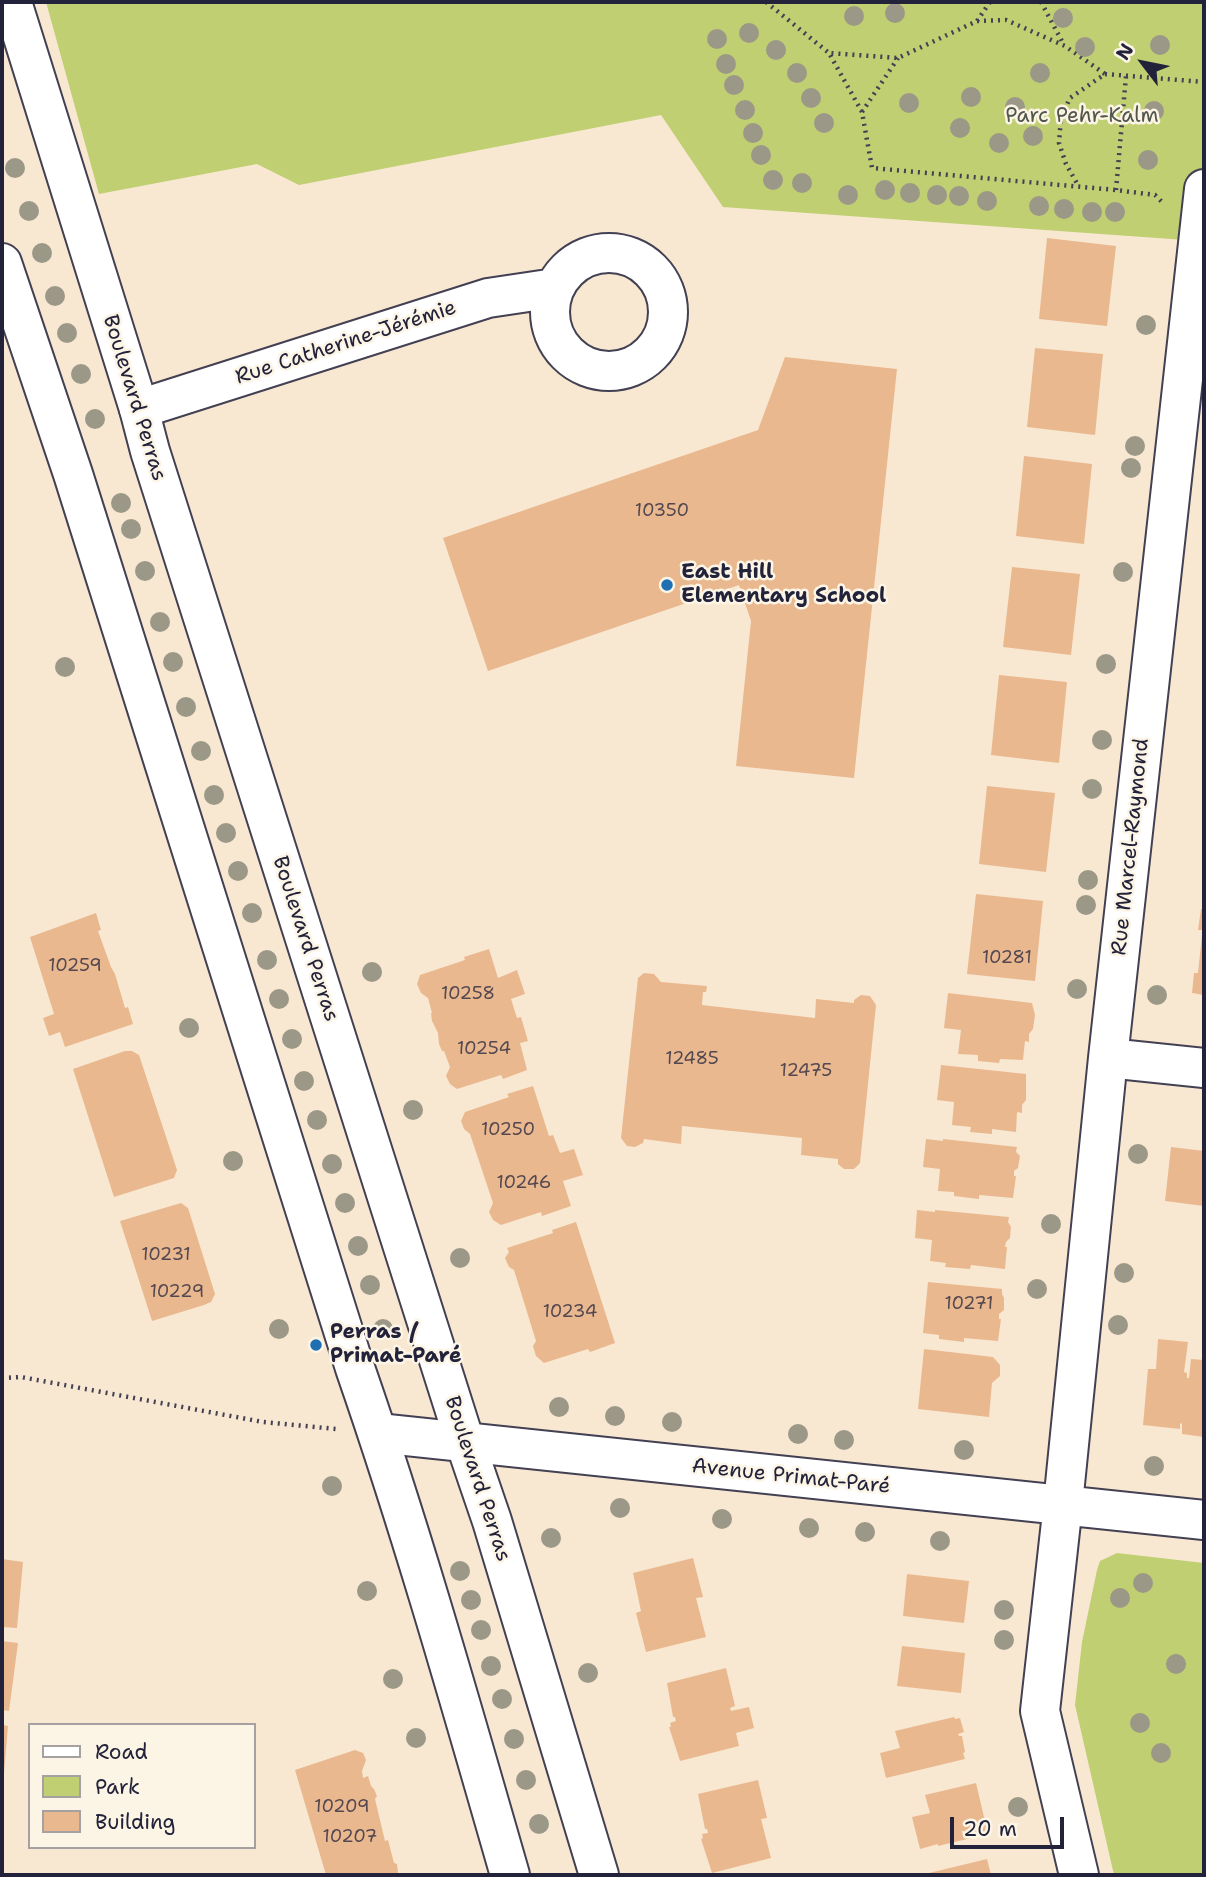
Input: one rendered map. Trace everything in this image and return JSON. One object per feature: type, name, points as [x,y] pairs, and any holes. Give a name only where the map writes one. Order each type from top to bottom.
[{"type":"main road","name":"Boulevard Perras","points":[[12,2],[150,451],[492,1521],[599,1875]]},
{"type":"main road","name":"Rue Marcel-Raymond","points":[[1079,1875],[1040,1711],[1108,1058],[1202,241],[1204,189]]},
{"type":"main road","points":[[2,263],[73,474],[355,1368],[378,1433],[510,1875]]},
{"type":"main road","name":"Rue Catherine-Jérémie","points":[[139,409],[488,298],[555,288]]},
{"type":"main road","points":[[1108,1058],[1204,1068]]},
{"type":"main road","name":"Avenue Primat-Paré","points":[[378,1433],[1204,1520]]},
{"type":"path","points":[[766,2],[829,54],[862,111],[872,168],[1078,185],[1155,195],[1202,241]]},
{"type":"path","points":[[977,21],[990,2]]},
{"type":"path","points":[[1041,2],[1065,46]]},
{"type":"path","points":[[829,54],[898,58],[977,21],[1006,20],[1065,46],[1105,74],[1204,82]]},
{"type":"path","points":[[862,111],[898,58]]},
{"type":"path","points":[[1078,185],[1066,164],[1059,143],[1061,118],[1070,98],[1105,74]]},
{"type":"path","points":[[1116,190],[1126,76]]},
{"type":"path","points":[[2,1378],[21,1377],[263,1422],[378,1433]]},
{"type":"green space","name":"Parc Pehr-Kalm","points":[[46,2],[1204,2],[1204,189],[1199,241],[723,207],[661,115],[299,185],[257,164],[99,194]]},
{"type":"green space","points":[[1117,1553],[1204,1563],[1204,1875],[1114,1875],[1075,1705],[1082,1642],[1097,1570],[1100,1561]]},
{"type":"building","points":[[1047,238],[1116,246],[1107,326],[1039,319]]},
{"type":"building","points":[[1035,348],[1103,354],[1095,435],[1027,427]]},
{"type":"building","points":[[785,357],[897,369],[854,778],[736,766],[751,621],[739,585],[488,671],[443,538],[758,430]]},
{"type":"building","points":[[1024,456],[1092,464],[1084,544],[1016,536]]},
{"type":"building","points":[[1012,567],[1080,574],[1071,655],[1003,647]]},
{"type":"building","points":[[999,675],[1067,682],[1059,763],[991,755]]},
{"type":"building","points":[[987,786],[1055,793],[1046,872],[979,864]]},
{"type":"building","points":[[976,894],[1043,901],[1035,981],[967,974]]},
{"type":"building","points":[[1201,909],[1204,909],[1204,930],[1198,930]]},
{"type":"building","points":[[96,913],[101,930],[98,931],[133,1024],[65,1047],[60,1032],[49,1036],[43,1018],[54,1014],[30,937]]},
{"type":"building","points":[[1202,935],[1204,995],[1192,993],[1194,973],[1198,973]]},
{"type":"building","points":[[489,949],[498,978],[517,970],[525,994],[511,999],[517,1018],[521,1017],[528,1041],[520,1043],[527,1070],[503,1079],[501,1075],[457,1089],[450,1084],[446,1076],[450,1067],[439,1044],[428,998],[421,993],[417,984],[420,975]]},
{"type":"building","points":[[644,973],[654,974],[661,982],[707,986],[706,992],[703,992],[702,1005],[815,1018],[816,999],[854,1003],[861,995],[870,996],[876,1005],[860,1163],[854,1169],[844,1169],[838,1164],[838,1159],[801,1155],[802,1138],[682,1126],[681,1144],[644,1139],[643,1143],[635,1147],[627,1146],[621,1138],[638,978]]},
{"type":"building","points":[[948,993],[1032,1003],[1035,1015],[1033,1029],[1029,1034],[1029,1042],[1025,1041],[1023,1060],[1000,1059],[999,1063],[978,1061],[978,1055],[958,1054],[961,1030],[944,1028]]},
{"type":"building","points":[[125,1051],[139,1055],[177,1170],[174,1178],[114,1197],[73,1069]]},
{"type":"building","points":[[941,1065],[1026,1074],[1026,1100],[1022,1105],[1022,1113],[1017,1112],[1016,1132],[992,1129],[992,1134],[970,1132],[971,1127],[952,1125],[954,1102],[937,1100]]},
{"type":"building","points":[[533,1086],[549,1136],[553,1135],[560,1153],[574,1149],[583,1175],[563,1181],[571,1206],[501,1225],[493,1220],[489,1212],[493,1203],[470,1134],[461,1121],[465,1112]]},
{"type":"building","points":[[926,1139],[1017,1147],[1016,1152],[1020,1156],[1018,1168],[1014,1171],[1016,1176],[1013,1198],[979,1195],[979,1199],[938,1191],[940,1169],[923,1167]]},
{"type":"building","points":[[1171,1147],[1204,1151],[1204,1206],[1165,1201]]},
{"type":"building","points":[[181,1203],[188,1208],[215,1294],[211,1302],[204,1305],[152,1321],[120,1221]]},
{"type":"building","points":[[917,1210],[1009,1217],[1011,1227],[1010,1238],[1005,1247],[1005,1269],[971,1265],[970,1269],[945,1267],[946,1263],[930,1261],[932,1240],[915,1238]]},
{"type":"building","points":[[576,1222],[615,1343],[544,1363],[536,1356],[533,1346],[536,1341],[514,1270],[509,1267],[505,1258],[509,1252],[507,1248],[553,1233],[552,1230]]},
{"type":"building","points":[[928,1282],[1002,1289],[1004,1310],[999,1314],[1001,1319],[998,1341],[964,1338],[964,1342],[939,1339],[939,1335],[923,1333]]},
{"type":"building","points":[[1158,1339],[1188,1342],[1184,1372],[1187,1373],[1187,1378],[1191,1359],[1204,1360],[1204,1437],[1182,1434],[1180,1423],[1180,1429],[1143,1425],[1148,1369],[1156,1369]]},
{"type":"building","points":[[924,1349],[993,1357],[1000,1365],[1000,1376],[992,1383],[989,1417],[918,1409]]},
{"type":"building","points":[[693,1558],[703,1597],[696,1598],[706,1637],[646,1652],[636,1613],[641,1611],[633,1573]]},
{"type":"building","points":[[2,1559],[23,1562],[17,1628],[2,1627]]},
{"type":"building","points":[[907,1574],[969,1581],[964,1623],[903,1616]]},
{"type":"building","points":[[2,1641],[18,1643],[9,1711],[2,1710]]},
{"type":"building","points":[[902,1646],[965,1653],[961,1693],[897,1686]]},
{"type":"building","points":[[726,1668],[735,1706],[730,1708],[731,1711],[749,1707],[754,1728],[736,1733],[739,1746],[680,1761],[669,1727],[670,1723],[676,1721],[667,1683]]},
{"type":"building","points":[[954,1717],[960,1718],[964,1732],[958,1734],[962,1736],[965,1759],[886,1778],[880,1753],[900,1748],[895,1731]]},
{"type":"building","points":[[2,1725],[8,1726],[4,1773],[2,1772]]},
{"type":"building","points":[[355,1750],[363,1753],[366,1760],[362,1771],[363,1778],[368,1776],[377,1796],[375,1799],[385,1841],[388,1840],[394,1863],[397,1864],[397,1875],[326,1875],[295,1770]]},
{"type":"building","points":[[758,1780],[767,1818],[761,1819],[771,1858],[712,1873],[701,1839],[702,1834],[708,1833],[698,1794]]},
{"type":"building","points":[[976,1783],[988,1834],[920,1849],[912,1817],[930,1813],[925,1795]]},
{"type":"building","points":[[987,1859],[991,1875],[929,1875],[929,1873]]},
{"type":"place","name":"East Hill Elementary School","points":[[667,585]]},
{"type":"place","name":"Perras / Primat-Paré","points":[[316,1345]]}]
